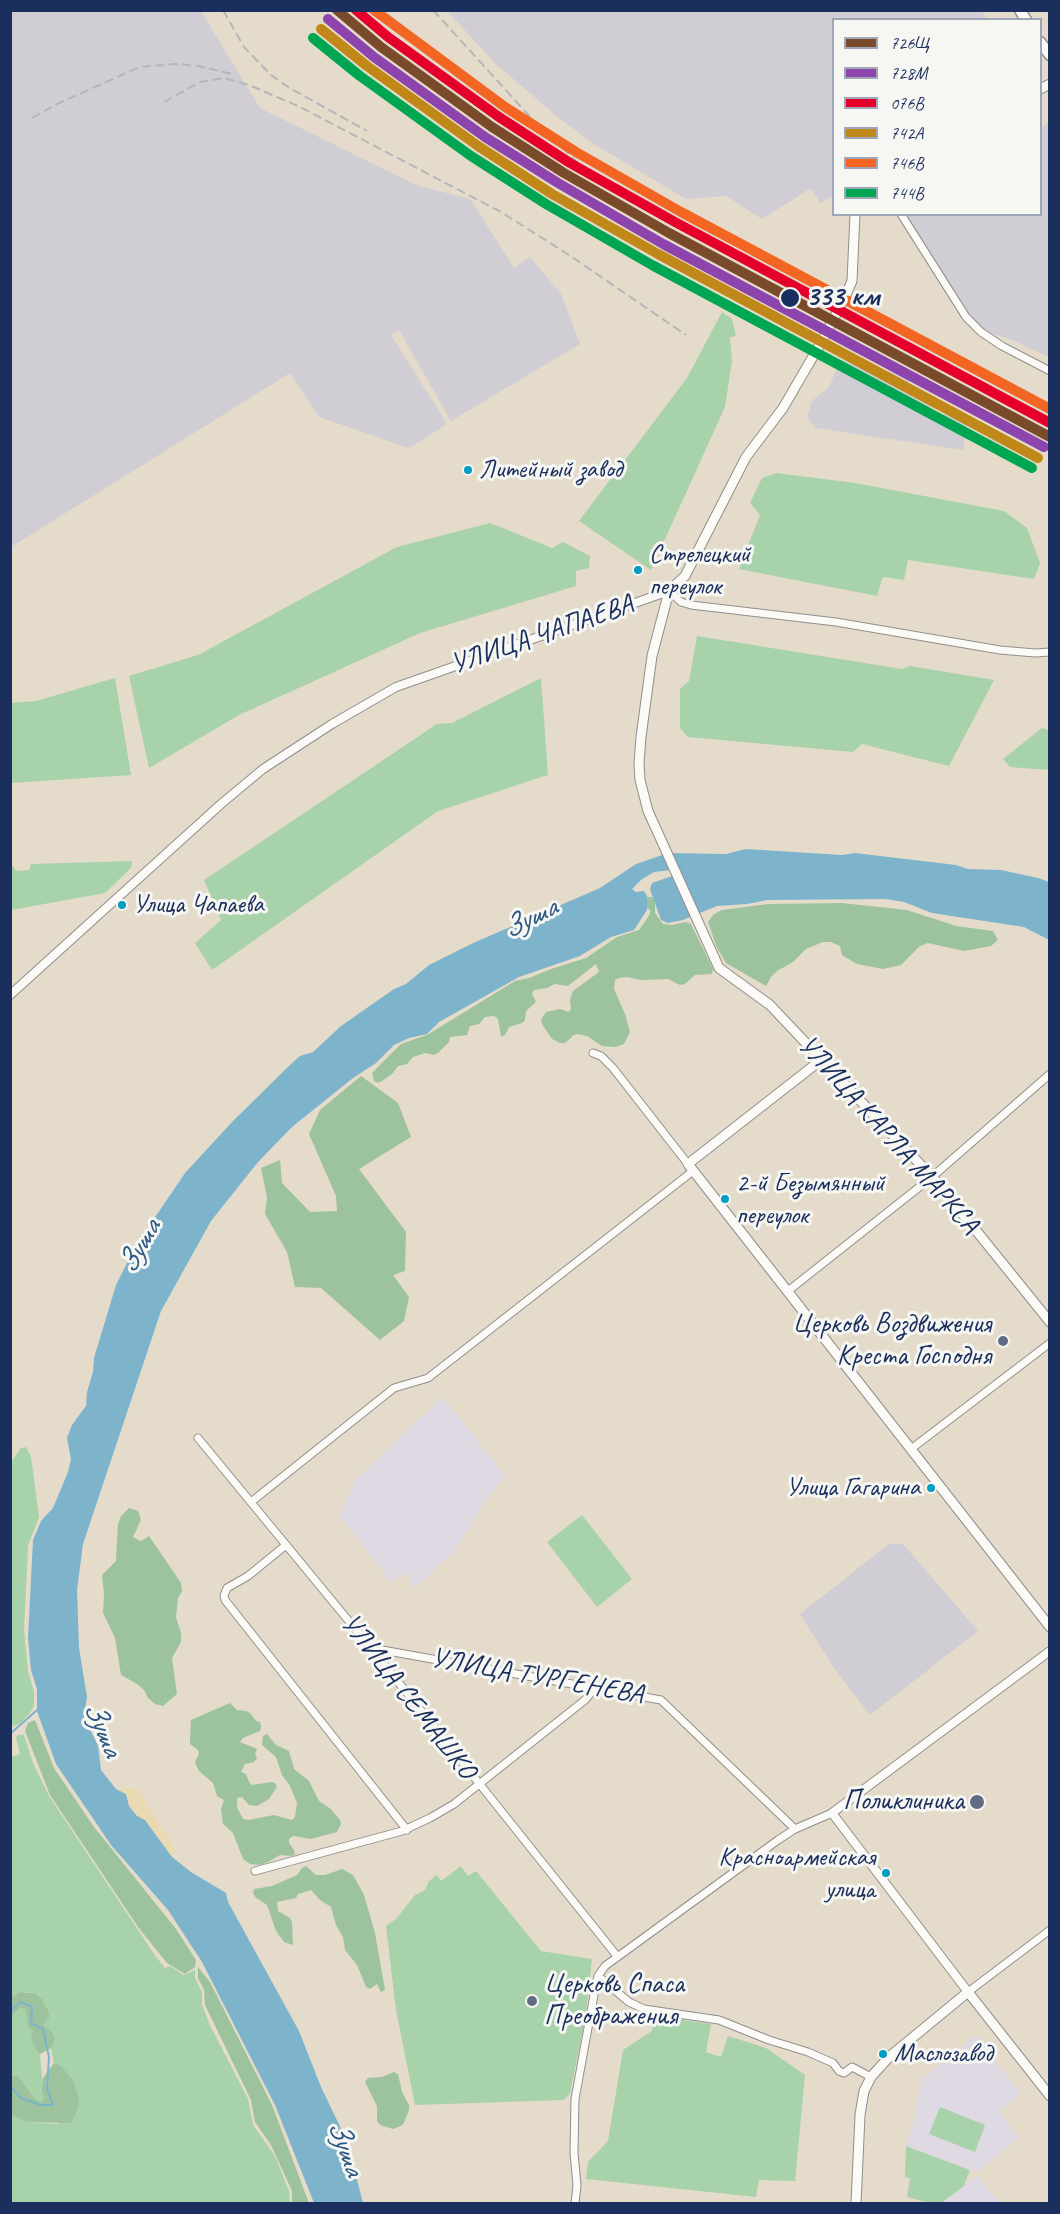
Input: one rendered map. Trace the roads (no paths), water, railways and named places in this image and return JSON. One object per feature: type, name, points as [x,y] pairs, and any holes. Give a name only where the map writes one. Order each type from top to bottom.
[{"type":"main road","points":[[669,591],[685,576],[747,457],[783,408],[845,297],[852,281],[855,216]]},
{"type":"main road","name":"УЛИЦА КАРЛА МАРКСА","points":[[669,591],[652,656],[639,764],[640,780],[648,811],[714,960],[725,974],[770,1005],[932,1177],[1050,1322]]},
{"type":"main road","points":[[821,1060],[691,1167],[1050,1627]]},
{"type":"main road","points":[[856,2204],[860,2115],[864,2091],[871,2077],[889,2056],[968,1992],[1048,2091]]},
{"type":"street","points":[[902,216],[953,300],[966,317],[981,332],[1002,346],[1050,370]]},
{"type":"street","name":"УЛИЦА ЧАПАЕВА","points":[[10,995],[221,804],[263,769],[372,700],[396,687],[669,591],[681,602],[691,605],[836,622],[1000,650],[1035,654],[1050,652]]},
{"type":"street","points":[[251,1502],[394,1388],[428,1378],[691,1167],[613,1068],[602,1056],[592,1053]]},
{"type":"street","points":[[788,1292],[932,1177],[1050,1074]]},
{"type":"street","points":[[911,1449],[1050,1343]]},
{"type":"street","name":"УЛИЦА СЕМАШКО","points":[[198,1438],[371,1648],[478,1785],[617,1956]]},
{"type":"street","points":[[286,1545],[248,1576],[227,1588],[225,1600],[407,1830]]},
{"type":"street","name":"УЛИЦА ТУРГЕНЕВА","points":[[371,1648],[661,1700],[795,1829]]},
{"type":"street","points":[[575,2204],[577,2185],[574,2153],[575,2099],[598,1976],[604,1966],[795,1829],[832,1814],[1050,1652]]},
{"type":"street","points":[[255,1871],[407,1830],[454,1804],[585,1700],[595,1688]]},
{"type":"street","points":[[832,1814],[968,1992],[1050,1930]]},
{"type":"street","points":[[598,1976],[628,2002],[644,2009],[719,2020],[833,2062],[839,2071],[844,2073],[852,2067],[871,2077]]},
{"type":"water","name":"Зуша","points":[[746,849],[842,855],[855,853],[956,865],[968,869],[1001,870],[1038,878],[1049,882],[1049,940],[1024,927],[932,913],[904,902],[885,899],[767,900],[717,906],[683,920],[668,923],[661,920],[650,889],[652,883],[681,873],[680,869],[654,872],[641,880],[632,889],[636,892],[644,891],[647,896],[647,910],[634,930],[611,937],[580,956],[519,977],[439,1022],[427,1034],[409,1038],[394,1045],[376,1063],[353,1078],[292,1127],[258,1162],[211,1221],[161,1311],[83,1544],[77,1590],[79,1648],[87,1697],[84,1716],[98,1746],[101,1770],[116,1789],[126,1794],[129,1806],[137,1816],[145,1820],[172,1857],[191,1872],[226,1893],[228,1902],[299,2031],[321,2087],[347,2141],[363,2203],[314,2203],[275,2105],[202,1962],[168,1910],[111,1845],[56,1764],[37,1711],[37,1689],[31,1670],[28,1638],[33,1540],[41,1521],[53,1508],[68,1472],[71,1459],[67,1438],[72,1425],[86,1406],[94,1358],[116,1285],[135,1247],[185,1173],[233,1121],[292,1063],[300,1056],[313,1052],[341,1026],[394,989],[406,984],[429,965],[471,944],[600,888],[636,864],[668,853],[726,854]]},
{"type":"waterway","points":[[10,1734],[37,1710]]},
{"type":"waterway","points":[[10,2011],[21,2002],[32,2007],[31,2023],[43,2029],[49,2057],[47,2088],[53,2105],[41,2105],[21,2098],[10,2086]]},
{"type":"railway","points":[[223,10],[244,47],[271,75],[367,131]]},
{"type":"railway","points":[[433,10],[533,120],[596,177],[661,218],[1050,425]]},
{"type":"railway","points":[[32,118],[59,103],[140,67],[176,64],[198,66],[232,74]]},
{"type":"railway","points":[[164,102],[200,82],[224,78],[249,85],[298,106],[501,212],[569,255],[686,335]]},
{"type":"place","name":"333 км","points":[[790,298]]},
{"type":"place","name":"Литейный завод","points":[[468,470]]},
{"type":"place","name":"Стрелецкий переулок","points":[[638,570]]},
{"type":"place","name":"Улица Чапаева","points":[[122,905]]},
{"type":"place","name":"2-й Безымянный переулок","points":[[725,1199]]},
{"type":"place","name":"Церковь Воздвижения Креста Господня","points":[[1003,1341]]},
{"type":"place","name":"Улица Гагарина","points":[[931,1488]]},
{"type":"place","name":"Поликлиника","points":[[977,1802]]},
{"type":"place","name":"Красноармейская улица","points":[[886,1873]]},
{"type":"place","name":"Церковь Спаса Преображения","points":[[532,2001]]},
{"type":"place","name":"Маслозавод","points":[[883,2054]]}]
